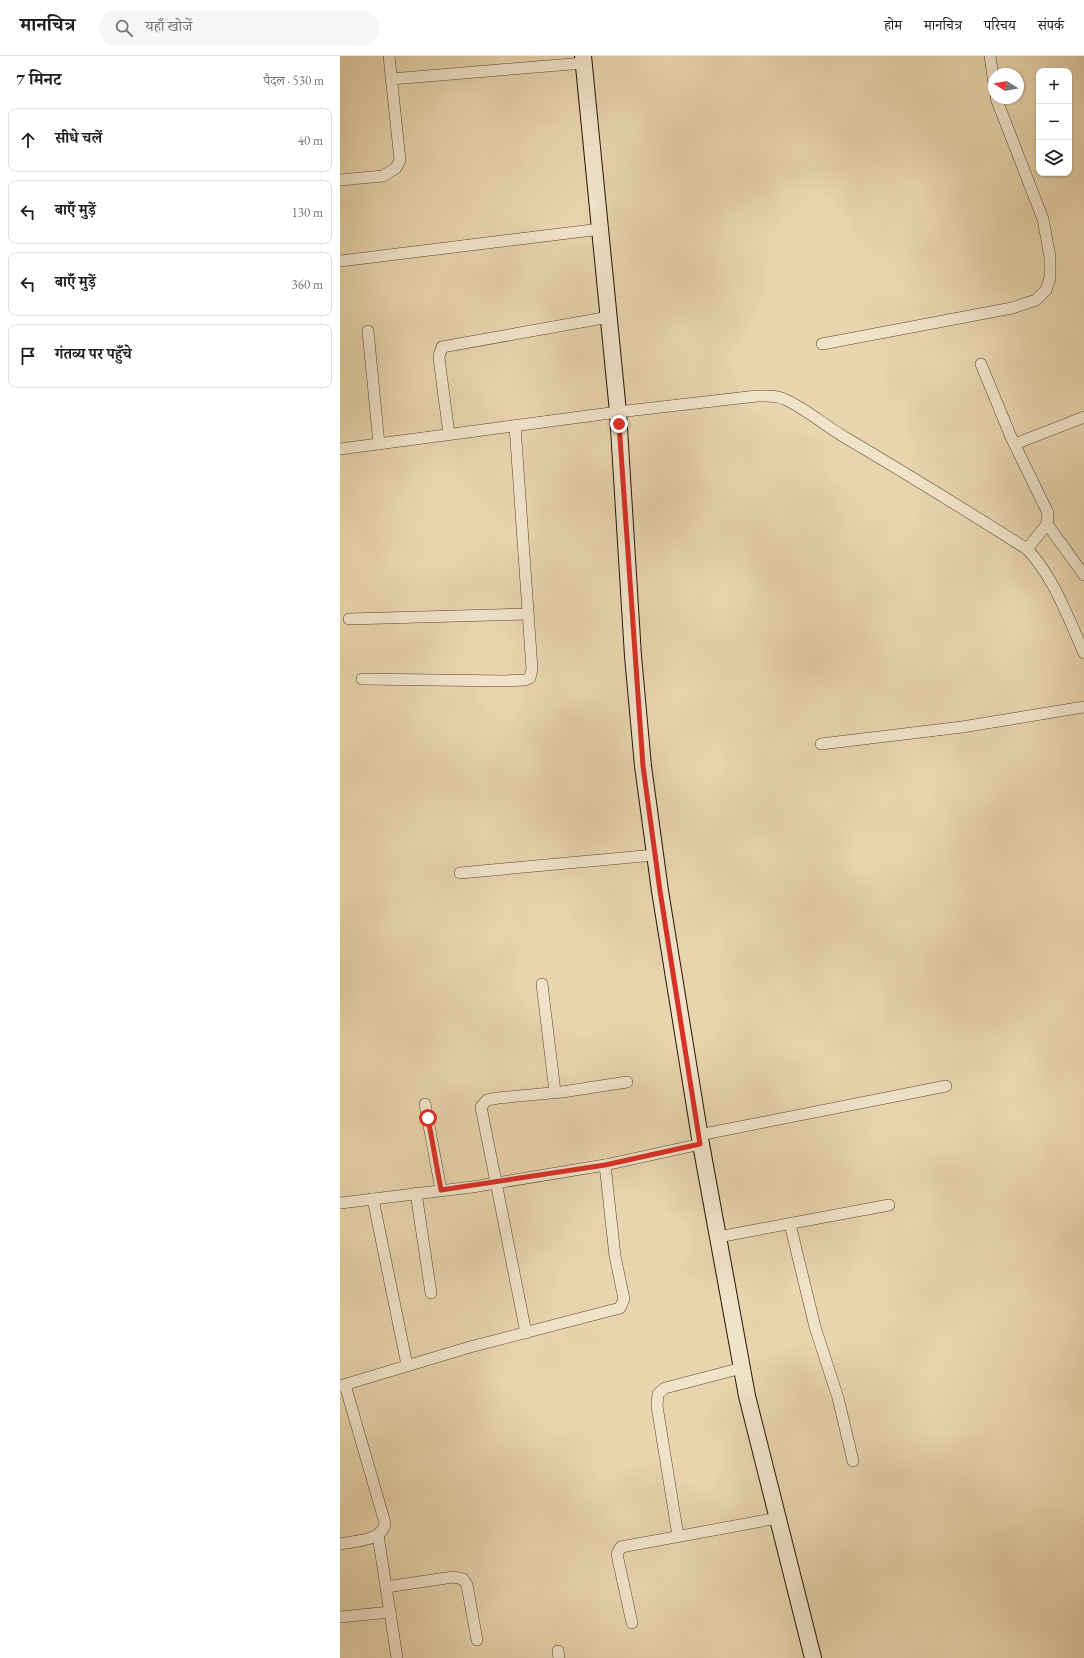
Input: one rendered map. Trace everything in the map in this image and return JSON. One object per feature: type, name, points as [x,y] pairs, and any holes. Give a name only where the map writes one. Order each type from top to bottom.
[{"type":"main road","points":[[584,59],[618,412],[633,648],[643,766],[655,855],[700,1140],[747,1396],[814,1658]]},
{"type":"street","points":[[340,180],[383,176],[396,168],[400,160],[389,56]]},
{"type":"street","points":[[990,56],[992,68]]},
{"type":"street","points":[[391,79],[584,59]]},
{"type":"street","points":[[822,344],[1012,308],[1036,300],[1046,290],[1050,278],[1050,257],[1043,219],[998,104]]},
{"type":"street","points":[[340,261],[601,229]]},
{"type":"street","points":[[449,434],[439,356],[442,346],[610,317]]},
{"type":"street","points":[[368,331],[379,444]]},
{"type":"street","points":[[981,364],[1014,444],[1048,513],[1047,524],[1027,549]]},
{"type":"street","points":[[340,449],[618,412],[757,396],[773,396],[784,399],[817,417],[838,434],[954,502],[1027,549],[1036,559],[1054,590],[1084,653]]},
{"type":"street","points":[[1014,444],[1084,417]]},
{"type":"street","points":[[362,679],[525,680],[530,678],[532,669],[515,426]]},
{"type":"street","points":[[1047,524],[1084,575]]},
{"type":"street","points":[[349,619],[528,614]]},
{"type":"street","points":[[821,744],[962,728],[1084,707]]},
{"type":"street","points":[[460,873],[655,855]]},
{"type":"street","points":[[542,984],[555,1092]]},
{"type":"street","points":[[526,1333],[497,1183],[481,1111],[483,1103],[498,1098],[627,1082]]},
{"type":"street","points":[[340,1203],[497,1183],[605,1165],[700,1140],[946,1086]]},
{"type":"street","points":[[425,1104],[441,1190]]},
{"type":"street","points":[[340,1544],[378,1535],[385,1528],[384,1516],[342,1385],[407,1365],[615,1310],[623,1304],[624,1299],[615,1256],[605,1165]]},
{"type":"street","points":[[416,1193],[431,1293]]},
{"type":"street","points":[[372,1199],[407,1365]]},
{"type":"street","points":[[718,1237],[889,1205]]},
{"type":"street","points":[[790,1224],[815,1327],[838,1398],[853,1461]]},
{"type":"street","points":[[678,1536],[657,1406],[658,1394],[665,1388],[742,1368]]},
{"type":"street","points":[[632,1622],[618,1559],[619,1550],[624,1546],[778,1518]]},
{"type":"street","points":[[378,1535],[397,1658]]},
{"type":"street","points":[[386,1587],[453,1577],[463,1579],[467,1585],[477,1640]]},
{"type":"street","points":[[340,1618],[390,1612]]},
{"type":"route","points":[[428,1118],[441,1190],[472,1187],[605,1165],[700,1144],[688,1060],[660,891],[643,766],[634,656],[619,424]]}]
